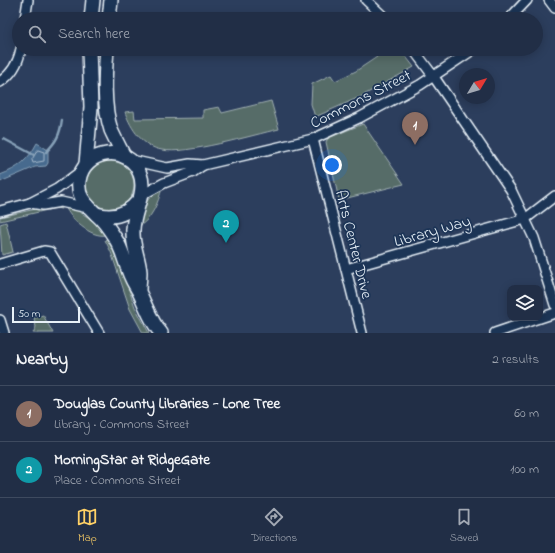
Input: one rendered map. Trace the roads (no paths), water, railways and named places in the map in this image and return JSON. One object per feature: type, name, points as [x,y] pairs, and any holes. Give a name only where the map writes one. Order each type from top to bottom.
[{"type":"main road","points":[[92,12],[93,0]]},
{"type":"main road","points":[[110,12],[111,0]]},
{"type":"main road","points":[[89,56],[91,107],[84,168],[79,181],[79,191],[82,200],[120,246],[130,277],[161,333]]},
{"type":"main road","points":[[107,56],[108,114],[111,129],[127,158],[140,174],[142,182],[133,232],[134,245],[140,272],[138,290]]},
{"type":"main road","points":[[84,168],[99,155],[108,153],[127,158]]},
{"type":"main road","points":[[92,211],[106,216],[116,216],[125,213],[139,199]]},
{"type":"street","points":[[26,12],[28,0]]},
{"type":"street","points":[[366,0],[379,12]]},
{"type":"street","points":[[516,12],[527,0]]},
{"type":"street","points":[[549,0],[555,8]]},
{"type":"street","points":[[0,82],[9,76],[19,60],[20,56]]},
{"type":"street","points":[[418,56],[500,172],[525,219],[542,262],[555,305]]},
{"type":"street","name":"Commons Street","points":[[127,158],[167,168],[190,164],[203,165],[313,139],[359,118],[434,77],[464,56]]},
{"type":"street","name":"Arts Center Drive","points":[[313,139],[362,333]]},
{"type":"street","name":"Commons Street","points":[[139,199],[164,183],[193,172],[203,165]]},
{"type":"street","points":[[0,211],[30,203],[64,184],[84,168]]},
{"type":"street","points":[[525,219],[555,196]]},
{"type":"street","points":[[30,203],[43,205],[61,202],[92,211]]},
{"type":"street","name":"Library Way","points":[[346,269],[525,219]]},
{"type":"street","points":[[0,264],[44,251],[50,252],[99,333]]},
{"type":"street","points":[[543,317],[555,313]]},
{"type":"street","points":[[0,320],[4,333]]},
{"type":"street","points":[[495,333],[531,321]]},
{"type":"water","points":[[37,143],[48,150],[48,163],[46,166],[35,167],[0,182],[0,175],[22,163]]},
{"type":"waterway","points":[[46,152],[57,138],[62,120]]},
{"type":"waterway","points":[[4,139],[34,155]]},
{"type":"place","name":"Douglas County Libraries - Lone Tree","points":[[415,145]]},
{"type":"place","name":"MorningStar at RidgeGate","points":[[226,243]]}]
